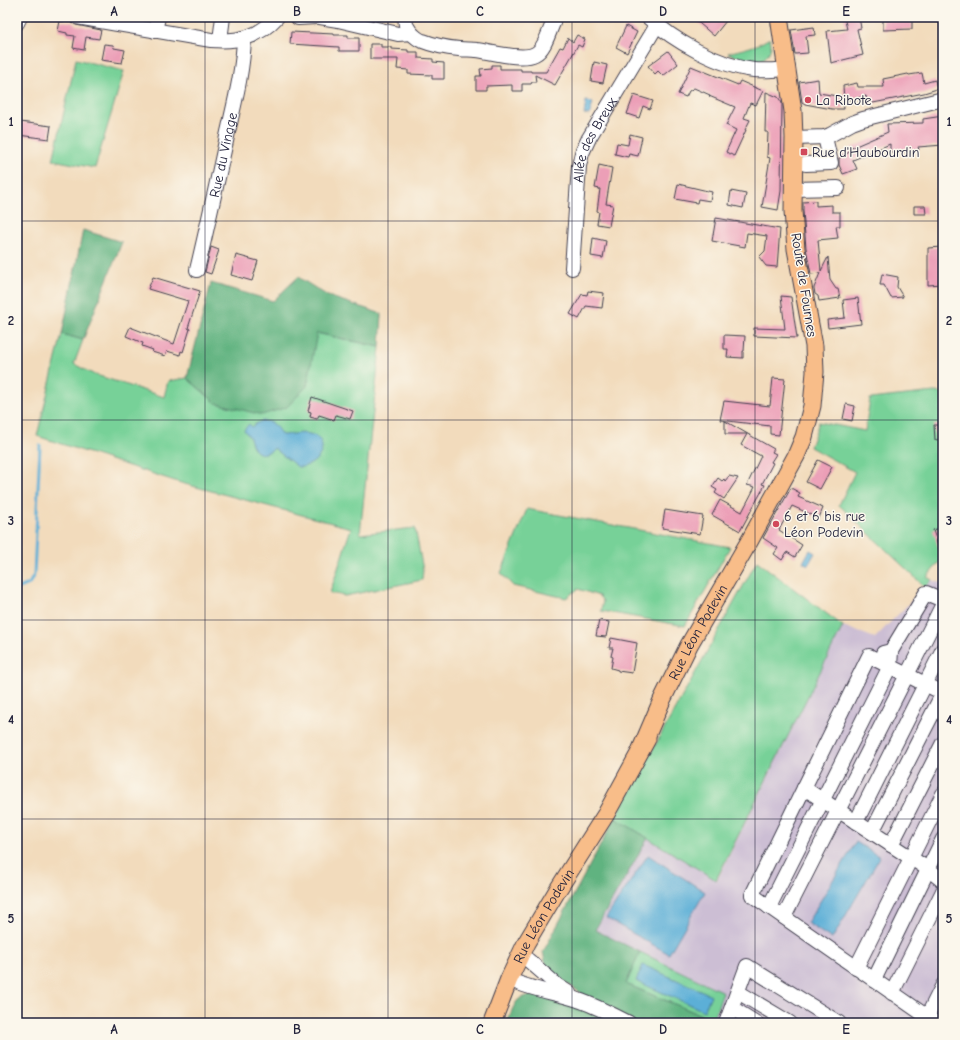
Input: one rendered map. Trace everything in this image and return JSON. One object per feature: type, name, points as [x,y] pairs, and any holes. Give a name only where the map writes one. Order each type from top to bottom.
[{"type":"main road","name":"Route de Fournes","points":[[776,493],[796,456],[804,437],[812,406],[814,377],[814,346],[796,249],[793,211],[793,112],[788,69],[779,17]]},
{"type":"main road","name":"Rue Léon Podevin","points":[[492,1023],[524,958],[568,887],[641,749],[673,694],[711,617],[741,562],[750,540],[776,493]]},
{"type":"main road","name":"Rue Léon Podevin","points":[[501,1023],[513,981]]},
{"type":"street","points":[[17,23],[20,17]]},
{"type":"street","points":[[77,17],[156,24],[220,40],[250,36],[263,30],[277,17]]},
{"type":"street","points":[[220,40],[223,17]]},
{"type":"street","points":[[298,18],[315,17]]},
{"type":"street","points":[[320,17],[398,34],[411,32]]},
{"type":"street","points":[[405,17],[406,25],[411,32],[424,42],[450,48],[476,50],[504,55],[530,56],[536,54],[542,48],[553,23]]},
{"type":"street","points":[[652,20],[684,44],[731,65],[757,70],[788,69]]},
{"type":"street","name":"Allée des Breux","points":[[572,268],[578,173],[582,154],[589,138],[652,20]]},
{"type":"street","name":"Rue du Vinage","points":[[197,270],[239,83],[244,38]]},
{"type":"street","points":[[794,138],[825,137],[863,119],[943,99]]},
{"type":"street","points":[[806,164],[831,163],[825,137]]},
{"type":"street","points":[[794,189],[838,188]]},
{"type":"street","points":[[769,907],[890,666],[891,651],[926,593],[943,600]]},
{"type":"street","points":[[784,917],[943,604]]},
{"type":"street","points":[[856,822],[943,649]]},
{"type":"street","points":[[869,656],[891,651]]},
{"type":"street","points":[[869,656],[943,693],[872,832]]},
{"type":"street","points":[[869,656],[752,895],[874,980],[928,1021],[943,985]]},
{"type":"street","points":[[891,845],[943,743]]},
{"type":"street","points":[[804,788],[928,869],[943,881]]},
{"type":"street","points":[[856,968],[943,794]]},
{"type":"street","points":[[874,980],[943,839]]},
{"type":"street","points":[[892,993],[943,891]]},
{"type":"street","points":[[524,958],[558,986],[580,1000],[629,1023]]},
{"type":"street","points":[[726,1023],[747,966],[838,1023]]},
{"type":"street","points":[[513,981],[580,1000]]},
{"type":"street","points":[[738,992],[790,1023]]},
{"type":"street","points":[[732,1008],[756,1023]]},
{"type":"shaded area","points":[[932,580],[943,584],[943,1023],[711,1023],[723,992],[594,930],[648,838],[717,880],[843,626],[875,638]]},
{"type":"green space","points":[[770,39],[771,43],[770,50],[764,58],[759,61],[749,61],[728,53],[754,46]]},
{"type":"green space","points":[[76,59],[124,71],[95,168],[53,160]]},
{"type":"green space","points":[[83,230],[122,242],[83,340],[62,334]]},
{"type":"green space","points":[[298,277],[328,296],[382,314],[380,347],[317,333],[307,386],[287,407],[262,415],[216,403],[187,378],[211,283],[273,301]]},
{"type":"green space","points":[[316,333],[380,347],[360,534],[415,528],[423,570],[422,580],[345,596],[330,593],[351,528],[181,483],[37,436],[62,334],[83,340],[74,364],[93,374],[164,397],[168,381],[187,378],[216,403],[307,386]]},
{"type":"green space","points":[[934,392],[943,393],[943,558],[927,577],[932,580],[925,587],[839,505],[855,472],[810,447],[819,422],[865,431],[870,399]]},
{"type":"green space","points":[[527,509],[730,547],[685,626],[601,611],[603,601],[599,596],[578,589],[566,598],[513,586],[501,573]]},
{"type":"green space","points":[[757,561],[843,626],[716,880],[615,818]]},
{"type":"green space","points":[[615,818],[648,838],[595,930],[640,952],[626,984],[713,1020],[711,1023],[507,1023],[516,1002],[523,997],[546,997],[575,1006],[581,993],[547,971],[543,952]]},
{"type":"green space","points":[[640,952],[723,992],[713,1020],[626,984]]},
{"type":"water","points":[[586,101],[593,102],[590,115],[584,114]]},
{"type":"water","points":[[262,421],[273,423],[282,435],[301,433],[313,435],[321,443],[321,452],[315,461],[303,467],[298,467],[275,448],[262,454],[259,453],[254,448],[244,430],[249,424],[252,427]]},
{"type":"water","points":[[810,550],[815,553],[808,565],[803,562]]},
{"type":"water","points":[[856,842],[880,857],[832,939],[807,923]]},
{"type":"water","points":[[648,855],[705,892],[669,954],[606,918]]},
{"type":"water","points":[[643,965],[711,995],[704,1011],[636,981]]},
{"type":"building","points":[[692,17],[721,17],[726,21],[714,36]]},
{"type":"building","points":[[844,17],[859,17],[861,28],[857,29],[863,55],[831,63],[827,31],[847,29]]},
{"type":"building","points":[[883,17],[912,17],[912,29],[883,30]]},
{"type":"building","points":[[60,21],[71,22],[76,25],[101,30],[99,39],[86,37],[84,50],[73,48],[75,36],[67,35],[67,33],[58,31]]},
{"type":"building","points":[[626,26],[637,32],[627,53],[616,47]]},
{"type":"building","points":[[814,27],[815,35],[806,36],[808,53],[795,54],[791,30]]},
{"type":"building","points":[[291,32],[348,35],[348,38],[359,38],[359,51],[339,51],[339,47],[290,44]]},
{"type":"building","points":[[577,35],[585,39],[582,47],[578,45],[555,85],[535,75],[536,82],[532,82],[531,84],[522,84],[522,91],[512,91],[512,85],[486,86],[486,90],[476,90],[476,76],[481,76],[480,69],[492,68],[492,65],[500,65],[500,69],[521,69],[521,71],[546,72],[560,47],[563,48],[568,38],[573,42]]},
{"type":"building","points":[[104,44],[113,45],[114,48],[125,50],[122,63],[101,60]]},
{"type":"building","points":[[370,44],[381,44],[381,47],[408,50],[408,52],[418,52],[418,58],[433,59],[433,62],[444,63],[444,79],[432,79],[432,75],[408,74],[408,70],[397,69],[398,59],[370,59]]},
{"type":"building","points":[[668,51],[678,64],[663,76],[658,71],[655,74],[648,66]]},
{"type":"building","points":[[594,62],[607,65],[603,83],[591,81]]},
{"type":"building","points":[[691,66],[738,85],[740,81],[763,91],[756,105],[750,103],[744,118],[750,120],[734,156],[726,152],[736,130],[726,125],[735,107],[694,88],[689,91],[686,97],[678,94]]},
{"type":"building","points":[[922,73],[924,83],[935,80],[937,89],[868,104],[866,96],[844,101],[843,86],[857,83],[858,87],[884,87],[883,79]]},
{"type":"building","points":[[818,79],[819,93],[843,97],[844,109],[832,109],[805,104],[802,102],[799,82]]},
{"type":"building","points":[[766,92],[778,97],[782,103],[781,191],[778,210],[762,207],[770,158],[767,157],[768,132],[765,132]]},
{"type":"building","points":[[634,95],[653,101],[650,109],[643,106],[639,118],[627,114]]},
{"type":"building","points":[[943,116],[943,145],[918,147],[919,150],[890,152],[890,144],[853,160],[857,169],[843,174],[839,165],[839,158],[850,152],[849,149],[888,132],[887,124],[923,123],[923,119]]},
{"type":"building","points":[[20,122],[51,126],[49,139],[18,135]]},
{"type":"building","points":[[630,134],[642,137],[638,156],[629,154],[628,157],[615,154],[617,143],[628,145]]},
{"type":"building","points":[[599,165],[612,168],[606,204],[613,205],[609,226],[597,224],[600,189],[595,188]]},
{"type":"building","points":[[678,184],[712,192],[710,201],[698,199],[697,203],[675,199]]},
{"type":"building","points":[[731,191],[746,194],[743,208],[729,205]]},
{"type":"building","points":[[816,201],[816,206],[832,205],[832,212],[840,212],[840,226],[836,226],[838,238],[818,240],[821,271],[828,257],[830,280],[836,289],[838,289],[840,298],[819,301],[818,296],[815,294],[814,288],[820,273],[811,274],[806,248],[803,211],[803,202]]},
{"type":"building","points":[[914,206],[925,206],[926,214],[914,214]]},
{"type":"building","points":[[716,218],[780,229],[777,267],[766,266],[759,257],[765,251],[767,236],[747,233],[745,247],[712,241]]},
{"type":"building","points":[[593,238],[606,241],[603,258],[591,256]]},
{"type":"building","points":[[211,247],[219,250],[211,274],[205,272]]},
{"type":"building","points":[[943,247],[943,284],[928,285],[928,248]]},
{"type":"building","points":[[236,255],[258,261],[252,281],[231,275]]},
{"type":"building","points":[[882,274],[898,277],[897,287],[903,297],[891,298],[884,285],[880,285]]},
{"type":"building","points":[[153,277],[200,291],[188,328],[190,329],[183,352],[181,351],[180,355],[167,351],[165,356],[152,352],[153,350],[142,346],[143,343],[126,336],[130,327],[174,344],[188,301],[148,289]]},
{"type":"building","points":[[588,291],[604,293],[602,308],[586,306],[579,319],[570,314],[582,294],[587,295]]},
{"type":"building","points":[[781,296],[791,297],[797,338],[754,336],[754,328],[785,329]]},
{"type":"building","points":[[858,298],[861,324],[828,328],[827,320],[845,318],[843,300]]},
{"type":"building","points":[[724,335],[745,336],[743,358],[727,357],[728,349],[724,349]]},
{"type":"building","points":[[773,378],[785,379],[779,435],[770,434],[770,426],[720,420],[724,401],[770,406]]},
{"type":"building","points":[[312,397],[353,411],[350,419],[336,415],[334,420],[319,415],[317,419],[310,417],[311,412],[308,411]]},
{"type":"building","points":[[846,404],[855,406],[852,421],[843,419]]},
{"type":"building","points":[[725,421],[774,449],[772,452],[776,454],[762,484],[765,485],[740,531],[712,515],[720,500],[742,512],[755,487],[747,485],[761,456],[741,445],[747,434],[725,434]]},
{"type":"building","points":[[934,425],[942,425],[943,439],[935,440]]},
{"type":"building","points":[[818,460],[832,467],[820,489],[806,482]]},
{"type":"building","points":[[729,476],[738,478],[724,499],[715,493],[717,490],[712,487],[718,478],[722,481],[724,479],[725,481]]},
{"type":"building","name":"6 et 6 bis rue Léon Podevin","points":[[791,488],[800,493],[798,497],[823,508],[819,518],[792,506],[779,530],[802,545],[795,557],[787,552],[782,560],[774,554],[778,548],[763,538]]},
{"type":"building","points":[[665,510],[703,516],[700,534],[662,528]]},
{"type":"building","points":[[943,527],[943,556],[941,556],[933,530]]},
{"type":"building","points":[[599,620],[609,622],[606,637],[596,636]]},
{"type":"building","points":[[611,638],[637,643],[632,673],[618,671],[611,668],[613,648],[609,648]]},
{"type":"waterway","points":[[17,589],[29,584],[34,575],[40,446]]},
{"type":"place","name":"La Ribote","points":[[808,100]]},
{"type":"place","name":"Rue d'Haubourdin","points":[[804,152]]},
{"type":"place","name":"6 et 6 bis rue Léon Podevin","points":[[776,524]]}]
